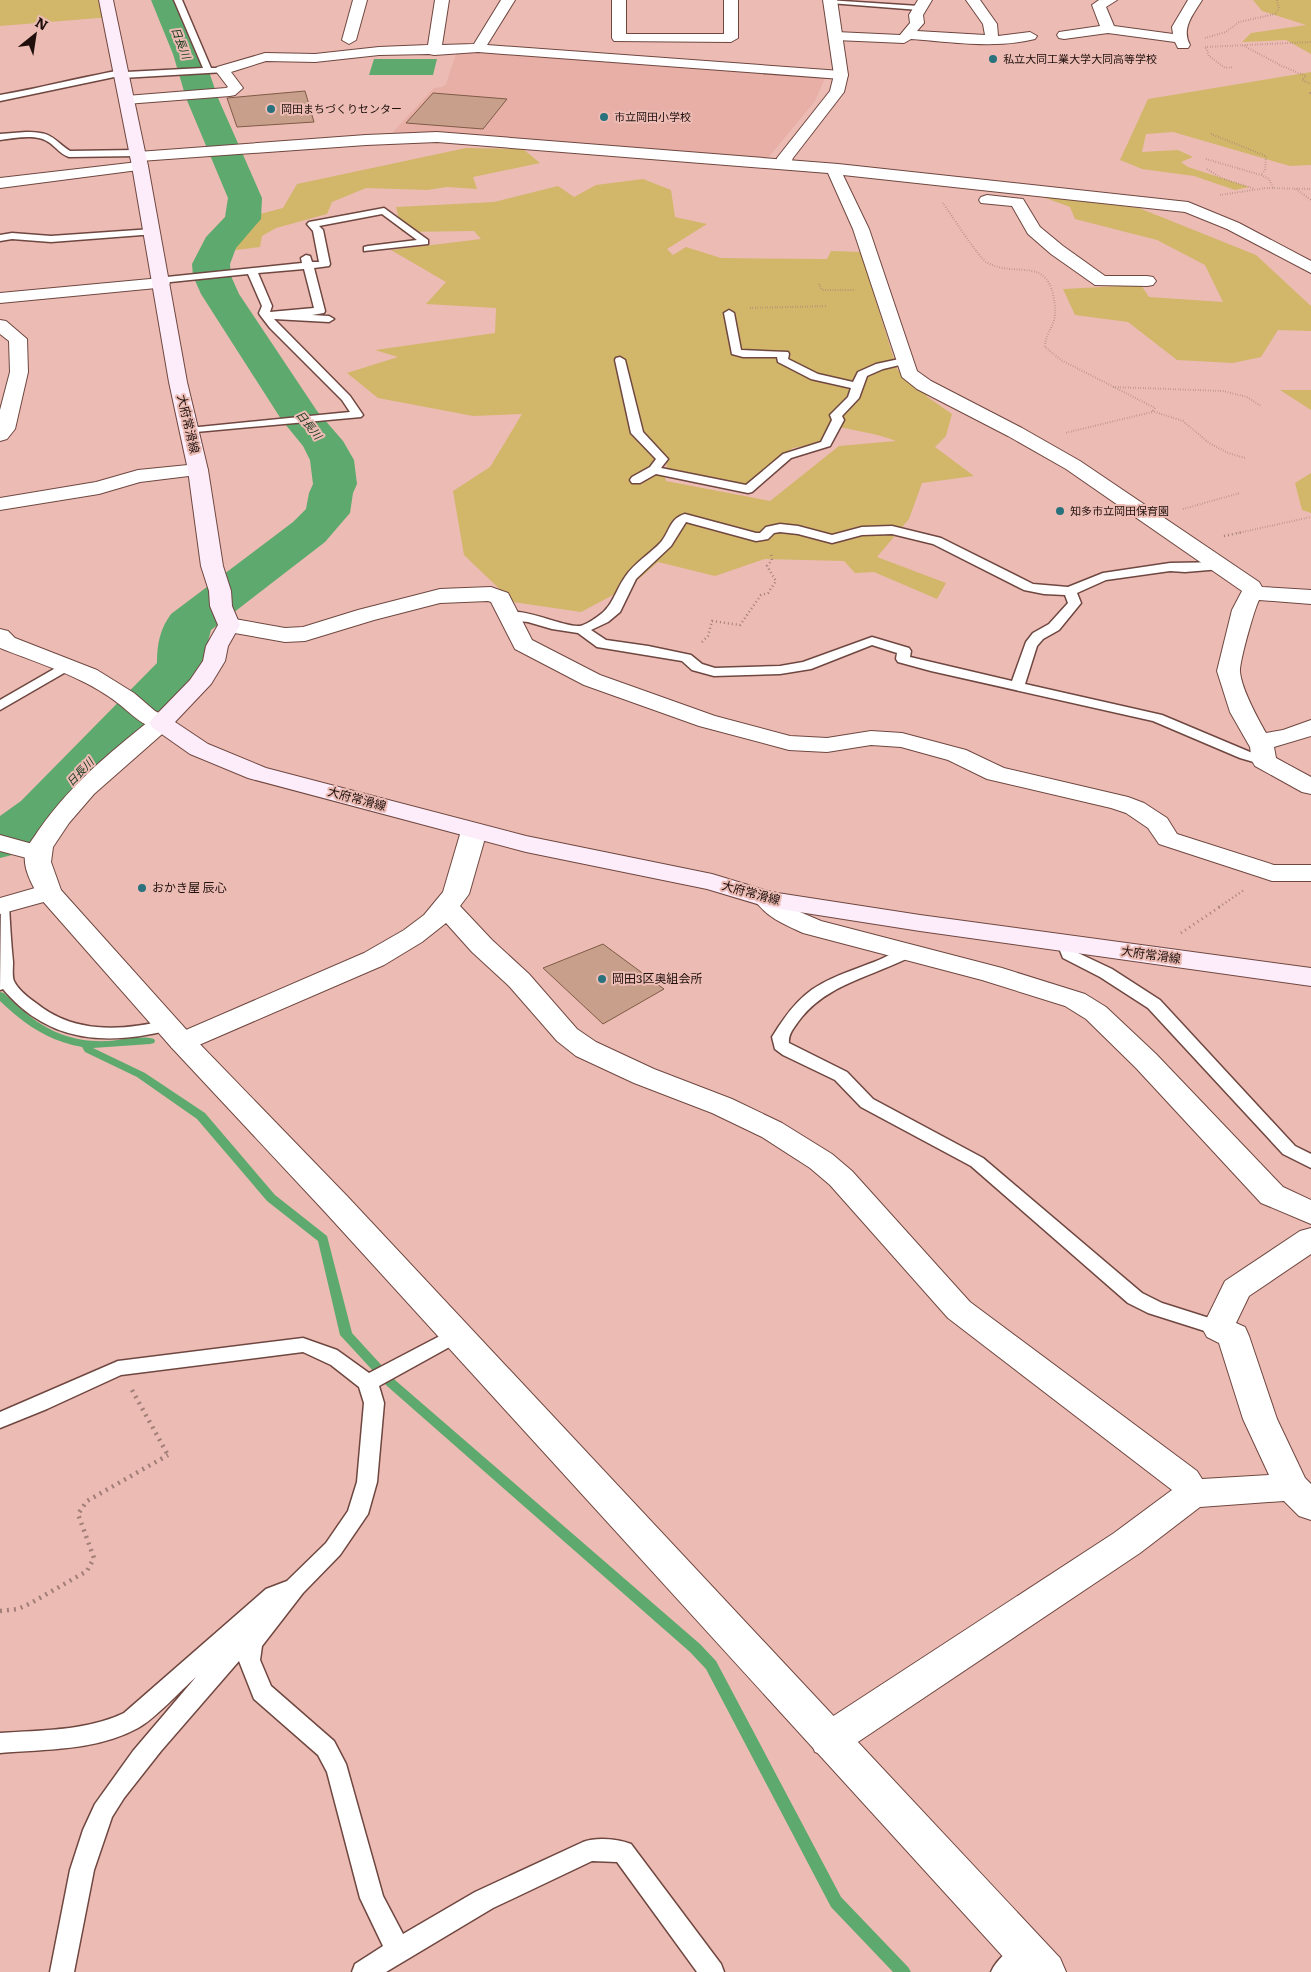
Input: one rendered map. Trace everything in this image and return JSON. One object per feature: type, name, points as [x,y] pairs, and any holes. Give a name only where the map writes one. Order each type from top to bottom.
[{"type":"main road","name":"大府常滑線","points":[[106,0],[152,232],[178,382],[198,470],[212,566],[223,607]]},
{"type":"main road","points":[[147,715],[198,684],[214,661],[223,607]]},
{"type":"main road","name":"大府常滑線","points":[[147,715],[199,749],[257,773],[526,844],[712,882],[767,899],[1311,977]]},
{"type":"street","points":[[349,40],[360,0]]},
{"type":"street","points":[[434,51],[442,0]]},
{"type":"street","points":[[478,48],[508,0]]},
{"type":"street","points":[[619,0],[619,38],[731,38],[731,0]]},
{"type":"street","points":[[784,164],[785,158],[837,92],[841,75],[830,0]]},
{"type":"street","points":[[973,0],[990,24],[992,40]]},
{"type":"street","points":[[1108,29],[1099,5],[1110,0]]},
{"type":"street","points":[[1064,35],[1108,29],[1181,42],[1179,27],[1195,0]]},
{"type":"street","points":[[836,36],[904,39],[917,23],[916,15],[922,4]]},
{"type":"street","points":[[907,35],[992,40],[1030,36]]},
{"type":"street","points":[[657,60],[661,38]]},
{"type":"street","points":[[211,70],[265,58],[315,58],[379,51],[434,51],[478,48],[841,75]]},
{"type":"street","points":[[126,100],[212,95],[230,92],[236,88],[211,70]]},
{"type":"street","points":[[0,183],[138,159],[366,140],[437,137],[784,164],[1180,206],[1208,214],[1311,268]]},
{"type":"street","points":[[838,170],[835,175],[861,229],[909,374],[924,385],[1073,465],[1222,565],[1251,587],[1251,593],[1243,610],[1228,671],[1242,712],[1261,751],[1311,787]]},
{"type":"street","points":[[918,178],[916,182],[936,198],[940,198]]},
{"type":"street","points":[[960,199],[1017,202],[1034,230],[1094,277],[1101,281],[1147,281]]},
{"type":"street","points":[[0,298],[161,282]]},
{"type":"street","points":[[0,435],[5,429],[19,372],[18,339],[3,330]]},
{"type":"street","points":[[0,504],[99,488],[138,476],[198,470]]},
{"type":"street","points":[[1251,593],[1311,597]]},
{"type":"street","points":[[223,607],[285,635],[305,634],[366,615],[440,596],[491,594],[500,598],[523,644],[592,680],[707,721],[789,743],[827,745],[871,738],[890,738],[927,745],[957,755],[996,774],[1119,802],[1135,808],[1158,823],[1168,839],[1272,873],[1311,873]]},
{"type":"street","points":[[0,636],[7,643],[90,675],[147,715],[117,760],[75,799],[52,828],[38,853],[40,870],[49,892],[175,1033],[457,1334],[829,1740],[1025,1965]]},
{"type":"street","points":[[1261,751],[1279,740],[1293,737],[1311,727]]},
{"type":"street","points":[[175,1033],[374,959],[413,936],[433,921],[456,894],[474,831]]},
{"type":"street","points":[[4,844],[38,853]]},
{"type":"street","points":[[1,906],[49,892]]},
{"type":"street","points":[[767,899],[784,915],[812,927],[992,974],[1076,1000],[1089,1008],[1146,1062],[1272,1194],[1310,1219],[1236,1289],[1218,1328],[1233,1336],[1260,1419],[1301,1497],[1192,1494],[1127,1543],[829,1740]]},
{"type":"street","points":[[446,908],[482,946],[519,980],[567,1034],[586,1049],[644,1076],[722,1106],[772,1130],[821,1161],[841,1178],[960,1310],[1185,1481],[1192,1494]]},
{"type":"lane","points":[[0,98],[60,87],[80,80],[122,74],[186,73],[211,70],[178,0]]},
{"type":"lane","points":[[830,0],[922,4]]},
{"type":"lane","points":[[1,135],[45,137],[58,144],[65,153],[69,154],[138,159]]},
{"type":"lane","points":[[161,282],[307,262],[325,264],[318,230],[312,224],[384,211],[425,242],[368,249]]},
{"type":"lane","points":[[0,238],[12,236],[51,239],[152,232]]},
{"type":"lane","points":[[266,315],[320,311],[307,262]]},
{"type":"lane","points":[[189,431],[357,415],[346,398],[274,326],[264,313],[266,306],[252,271]]},
{"type":"lane","points":[[729,313],[736,352],[743,354],[784,354],[782,360],[815,377],[857,386]]},
{"type":"lane","points":[[266,315],[329,319]]},
{"type":"lane","points":[[620,360],[637,433],[662,459],[654,470],[636,480]]},
{"type":"lane","points":[[654,470],[748,489],[787,456],[826,444],[838,420],[836,414],[853,398],[862,374],[866,371],[904,361]]},
{"type":"lane","points":[[582,630],[603,619],[615,609],[631,577],[667,543],[679,521],[685,518],[739,533],[760,536],[764,536],[770,530],[780,528],[798,530],[832,539],[862,531],[892,530],[937,541],[1029,587],[1044,590],[1070,591],[1103,577],[1170,567],[1185,568],[1222,565]]},
{"type":"lane","points":[[1017,686],[1030,645],[1038,636],[1054,627],[1075,603],[1070,591]]},
{"type":"lane","points":[[509,616],[529,618],[552,625],[582,630],[602,644],[648,650],[686,658],[697,667],[714,672],[780,670],[806,666],[872,641],[904,651],[903,659],[931,668],[1157,718],[1245,755],[1261,751]]},
{"type":"lane","points":[[0,706],[66,666]]},
{"type":"lane","points":[[1,906],[3,983],[16,996],[41,1015],[60,1026],[82,1033],[109,1034],[150,1031],[175,1033]]},
{"type":"lane","points":[[1064,943],[1069,955],[1106,973],[1154,1004],[1289,1150],[1311,1162]]},
{"type":"lane","points":[[906,953],[892,961],[835,984],[809,999],[796,1013],[780,1038],[781,1045],[789,1051],[841,1076],[868,1103],[977,1162],[1135,1298],[1155,1308],[1218,1328]]},
{"type":"lane","points":[[368,1383],[457,1334]]},
{"type":"lane","points":[[0,1420],[118,1368],[303,1345],[324,1351],[347,1364],[368,1383],[374,1403],[367,1482],[358,1514],[333,1549],[295,1587],[252,1643],[249,1660],[262,1692],[326,1748],[338,1771],[372,1898],[398,1950]]},
{"type":"lane","points":[[0,1743],[88,1736],[109,1731],[132,1720],[274,1594],[295,1587]]},
{"type":"lane","points":[[62,1972],[70,1922],[86,1852],[104,1810],[125,1778],[178,1710],[238,1647],[252,1643]]},
{"type":"lane","points":[[364,1972],[484,1900],[591,1850],[623,1852],[712,1972]]},
{"type":"path","points":[[1181,42],[1218,36],[1239,22],[1275,14],[1279,9],[1277,0]]},
{"type":"path","points":[[1242,45],[1295,73],[1306,76],[1302,80],[1311,84]]},
{"type":"path","points":[[1205,47],[1209,56],[1225,68],[1233,67]]},
{"type":"path","points":[[1211,134],[1266,156],[1265,170],[1261,175]]},
{"type":"path","points":[[1206,158],[1261,175],[1268,179],[1273,188]]},
{"type":"path","points":[[1208,169],[1220,178],[1255,189]]},
{"type":"path","points":[[1180,206],[1190,202],[1255,189],[1311,189]]},
{"type":"path","points":[[1295,189],[1311,200]]},
{"type":"path","points":[[940,198],[985,262],[1003,268],[1039,272],[1044,275],[1054,297],[1056,311],[1052,329],[1045,340],[1045,347],[1062,360],[1155,408],[1152,411]]},
{"type":"path","points":[[819,284],[822,290],[842,291]]},
{"type":"path","points":[[729,313],[740,313],[747,308],[827,306]]},
{"type":"path","points":[[1114,387],[1230,392],[1247,397],[1261,406]]},
{"type":"path","points":[[1031,441],[1152,411],[1183,421],[1209,443],[1228,453],[1245,458]]},
{"type":"path","points":[[1181,510],[1240,493]]},
{"type":"path","points":[[1221,537],[1311,517]]},
{"type":"path","points":[[686,658],[708,636],[712,621],[735,626],[740,625],[761,595],[768,593],[776,581],[767,566],[772,560],[771,554],[760,536]]},
{"type":"path","points":[[1153,955],[1155,950],[1258,880],[1263,870]]},
{"type":"path","points":[[0,1611],[18,1609],[87,1571],[94,1558],[78,1514],[87,1501],[169,1456],[128,1381],[118,1368]]},
{"type":"shaded area","points":[[0,0],[106,0],[111,17],[0,26]]},
{"type":"shaded area","points":[[1253,0],[1311,0],[1311,54],[1286,40],[1242,42],[1251,33],[1306,25],[1262,11]]},
{"type":"shaded area","name":"市立岡田小学校","points":[[497,51],[821,76],[825,78],[815,101],[768,158],[755,160],[391,134],[434,88],[442,87],[446,84],[456,54]]},
{"type":"shaded area","points":[[374,59],[437,59],[433,75],[369,75]]},
{"type":"shaded area","points":[[1311,72],[1311,165],[1290,166],[1173,132],[1146,134],[1142,152],[1178,150],[1193,157],[1181,162],[1188,167],[1249,187],[1235,190],[1194,176],[1142,169],[1120,160],[1148,99]]},
{"type":"shaded area","points":[[466,148],[523,149],[540,163],[473,177],[477,189],[447,187],[427,190],[366,188],[332,202],[327,214],[276,228],[262,236],[260,247],[236,250],[224,245],[235,235],[250,231],[256,215],[283,208],[297,184]]},
{"type":"shaded area","points":[[643,179],[671,190],[675,217],[707,224],[667,249],[673,255],[686,247],[721,258],[827,259],[831,251],[861,252],[897,369],[909,383],[931,394],[926,396],[952,414],[946,436],[935,447],[974,476],[922,483],[909,519],[877,557],[946,583],[937,599],[874,572],[855,573],[844,561],[765,559],[715,576],[658,562],[632,585],[581,612],[513,602],[464,555],[453,491],[490,467],[522,414],[473,416],[378,398],[347,373],[398,357],[375,350],[495,333],[496,308],[426,304],[446,282],[391,250],[481,239],[474,231],[402,232],[396,207],[494,202],[558,186],[574,197],[596,185]],"holes":[[[829,425],[896,441],[839,446],[770,501],[666,481],[656,448],[666,455],[667,469],[745,487],[793,448],[820,443]]]},
{"type":"shaded area","points":[[1040,196],[1139,208],[1256,255],[1311,306],[1311,331],[1278,330],[1261,357],[1233,363],[1177,360],[1128,322],[1075,315],[1063,289],[1141,285],[1149,297],[1223,302],[1205,265],[1157,240],[1075,219],[1070,207]]},
{"type":"shaded area","points":[[1280,390],[1311,390],[1311,410]]},
{"type":"shaded area","points":[[1311,473],[1311,513],[1302,510],[1295,483]]},
{"type":"building","name":"岡田まちづくりセンター","points":[[305,91],[314,122],[237,127],[227,98]]},
{"type":"building","points":[[433,93],[507,99],[483,129],[406,123]]},
{"type":"building","name":"岡田3区奥組会所","points":[[603,944],[664,989],[603,1024],[543,968]]},
{"type":"waterway","name":"日長川","points":[[0,841],[40,813],[182,666],[182,645],[188,624],[309,532],[328,513],[331,493],[335,484],[332,460],[322,441],[302,419],[220,294],[212,276],[211,264],[219,245],[243,219],[245,198],[202,98],[188,54],[165,0]]},
{"type":"waterway","points":[[0,995],[19,1013],[48,1033],[72,1042],[85,1044]]},
{"type":"waterway","points":[[85,1044],[150,1041]]},
{"type":"waterway","points":[[85,1044],[89,1050],[141,1075],[201,1116],[271,1198],[323,1239],[346,1335],[391,1383],[695,1648],[711,1665],[836,1902],[903,1972]]},
{"type":"place","name":"私立大同工業大学大同高等学校","points":[[993,59]]},
{"type":"place","name":"岡田まちづくりセンター","points":[[271,109]]},
{"type":"place","name":"市立岡田小学校","points":[[604,117]]},
{"type":"place","name":"知多市立岡田保育園","points":[[1060,511]]},
{"type":"place","name":"おかき屋 辰心","points":[[142,888]]},
{"type":"place","name":"岡田3区奥組会所","points":[[602,979]]}]
